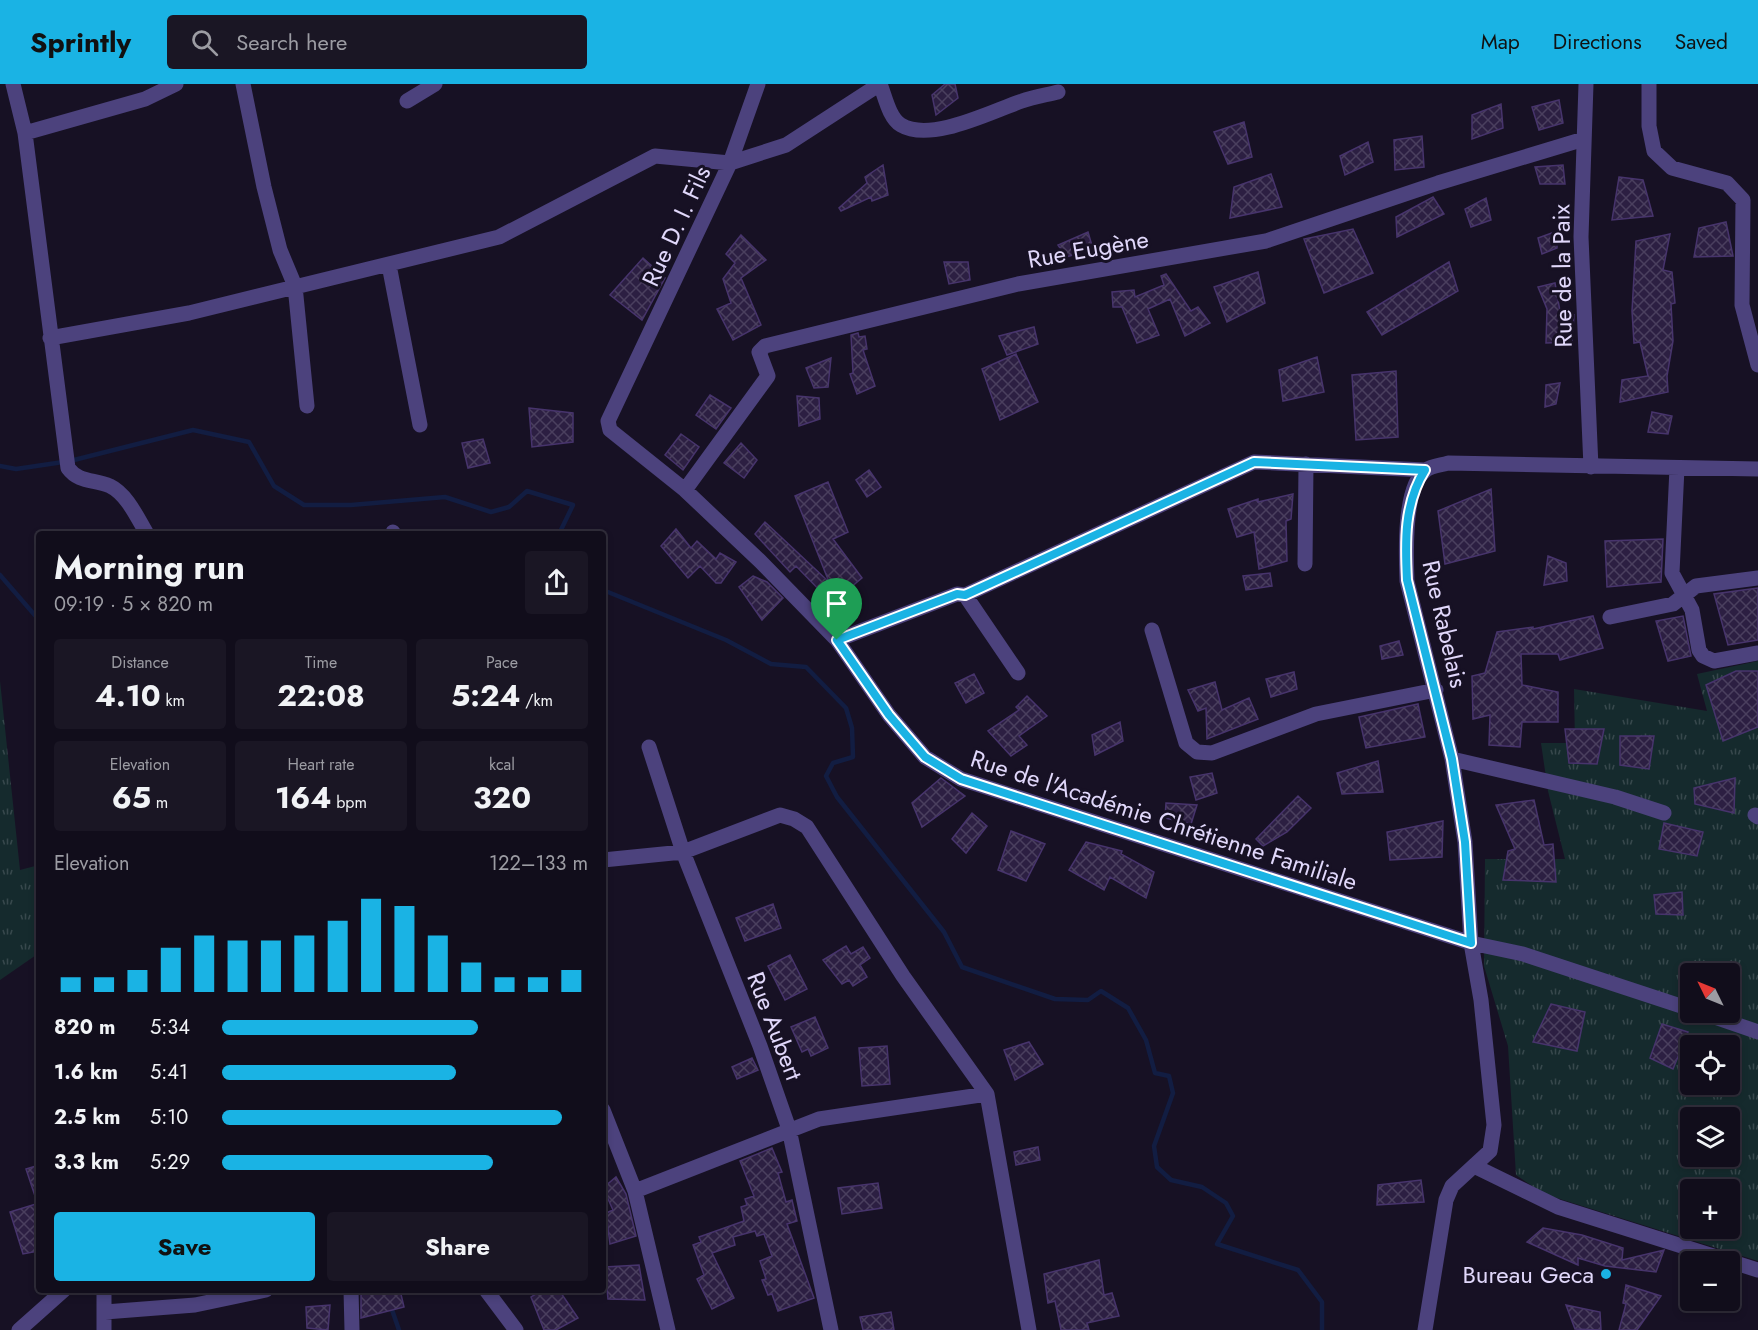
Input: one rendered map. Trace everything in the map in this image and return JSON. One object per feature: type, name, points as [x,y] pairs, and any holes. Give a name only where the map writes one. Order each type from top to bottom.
[{"type":"street","points":[[13,84],[25,133],[68,468],[77,478],[110,487],[116,491],[124,498],[145,531]]},
{"type":"street","points":[[25,133],[146,99],[176,84]]},
{"type":"street","points":[[243,84],[264,187],[280,250],[295,286],[307,406]]},
{"type":"street","points":[[407,101],[435,84]]},
{"type":"street","points":[[50,338],[189,313],[499,237],[655,156],[730,163],[758,84]]},
{"type":"street","points":[[880,84],[892,114],[900,124],[913,130],[959,126],[1024,100],[1058,92]]},
{"type":"street","name":"Rue D. I. Fils","points":[[609,430],[608,421],[730,163],[786,145],[880,84]]},
{"type":"street","name":"Rue de la Paix","points":[[1586,84],[1581,237],[1591,467]]},
{"type":"street","points":[[1649,84],[1649,126],[1653,151],[1672,168],[1727,183],[1743,200],[1742,305],[1758,365]]},
{"type":"street","name":"Rue Eugène","points":[[685,490],[768,376],[759,352],[765,346],[1018,284],[1266,241],[1438,183],[1584,139]]},
{"type":"street","points":[[389,265],[420,425]]},
{"type":"street","name":"Rue de l'Académie Chrétienne Familiale","points":[[609,430],[685,490],[728,529],[837,640],[889,715],[925,757],[961,779],[1471,943],[1523,954],[1680,1006]]},
{"type":"street","points":[[837,640],[957,594],[965,595],[1254,462],[1425,470],[1448,463],[1758,468]]},
{"type":"street","points":[[1305,564],[1306,464]]},
{"type":"street","points":[[1677,468],[1672,524],[1672,573],[1692,610],[1703,656],[1714,661],[1758,653]]},
{"type":"street","name":"Rue Rabelais","points":[[1425,470],[1414,488],[1409,511],[1407,580],[1452,759],[1465,842],[1471,943],[1481,1000],[1494,1125],[1490,1151],[1476,1167],[1457,1181],[1446,1200],[1425,1330]]},
{"type":"street","points":[[1610,617],[1673,604],[1696,586],[1758,578]]},
{"type":"street","points":[[965,595],[1018,672]]},
{"type":"street","points":[[1152,630],[1186,743],[1197,752],[1212,753],[1316,714],[1436,690]]},
{"type":"street","name":"Rue Aubert","points":[[649,747],[683,852],[760,1046],[789,1129],[831,1330]]},
{"type":"street","points":[[1452,759],[1615,797],[1664,813]]},
{"type":"street","points":[[606,860],[683,852],[780,815],[794,819],[807,827],[903,976],[987,1094],[1029,1330]]},
{"type":"street","points":[[1732,1023],[1758,1032]]},
{"type":"street","points":[[635,1191],[819,1119],[987,1094]]},
{"type":"street","points":[[606,1118],[635,1191],[669,1330]]},
{"type":"street","points":[[1476,1167],[1558,1208],[1758,1270]]},
{"type":"street","points":[[19,1330],[61,1293]]},
{"type":"street","points":[[104,1293],[104,1330]]},
{"type":"street","points":[[105,1312],[195,1305],[252,1293]]},
{"type":"street","points":[[351,1293],[352,1330]]},
{"type":"street","points":[[488,1293],[516,1330]]},
{"type":"green space","points":[[1758,661],[1758,1261],[1740,1255],[1740,1251],[1726,1251],[1688,1239],[1740,1239],[1740,1179],[1680,1179],[1680,1237],[1544,1194],[1516,1175],[1508,1046],[1484,966],[1485,859],[1565,859],[1548,791],[1541,743],[1575,743],[1574,689],[1707,711],[1697,674]]},
{"type":"green space","points":[[0,681],[20,870],[36,866],[36,955],[0,980]]},
{"type":"building","points":[[945,84],[955,84],[958,98],[936,115],[932,95]]},
{"type":"building","points":[[1559,100],[1563,123],[1539,130],[1532,107]]},
{"type":"building","points":[[1501,104],[1503,128],[1472,139],[1472,115]]},
{"type":"building","points":[[1244,122],[1252,157],[1228,164],[1214,132]]},
{"type":"building","points":[[1422,136],[1424,167],[1395,170],[1394,140]]},
{"type":"building","points":[[1368,142],[1373,162],[1345,175],[1340,156]]},
{"type":"building","points":[[883,165],[888,195],[872,201],[871,197],[841,211],[839,208],[867,183],[865,177]]},
{"type":"building","points":[[1563,165],[1565,184],[1540,184],[1535,167]]},
{"type":"building","points":[[1271,174],[1282,207],[1230,218],[1234,187]]},
{"type":"building","points":[[1619,177],[1643,180],[1653,216],[1612,220]]},
{"type":"building","points":[[1433,197],[1444,214],[1397,237],[1396,217]]},
{"type":"building","points":[[1486,198],[1491,220],[1471,227],[1465,209]]},
{"type":"building","points":[[1726,222],[1733,256],[1694,257],[1699,228]]},
{"type":"building","points":[[1353,229],[1373,273],[1324,293],[1304,239]]},
{"type":"building","points":[[1557,231],[1557,248],[1542,254],[1538,238]]},
{"type":"building","points":[[1088,232],[1093,249],[1066,257],[1058,245]]},
{"type":"building","points":[[1670,234],[1663,270],[1672,272],[1675,303],[1671,304],[1673,341],[1667,376],[1668,392],[1620,402],[1622,380],[1648,376],[1640,342],[1634,343],[1632,311],[1636,241]]},
{"type":"building","points":[[741,235],[766,260],[741,278],[761,325],[733,340],[717,309],[731,303],[723,279],[735,263],[726,254]]},
{"type":"building","points":[[643,258],[665,278],[642,320],[610,295]]},
{"type":"building","points":[[944,262],[968,262],[970,280],[949,284]]},
{"type":"building","points":[[1449,262],[1458,291],[1382,335],[1367,312]]},
{"type":"building","points":[[1258,272],[1265,303],[1227,322],[1214,287]]},
{"type":"building","points":[[1166,274],[1191,311],[1198,307],[1210,323],[1185,336],[1170,299],[1148,309],[1159,335],[1137,343],[1122,307],[1113,307],[1112,292],[1134,290],[1135,297],[1164,285],[1161,276]]},
{"type":"building","points":[[1555,283],[1561,317],[1574,315],[1572,342],[1546,343],[1547,309],[1538,287]]},
{"type":"building","points":[[1034,327],[1038,344],[1007,355],[999,336]]},
{"type":"building","points":[[858,333],[859,337],[865,336],[867,349],[863,350],[875,386],[857,394],[850,374],[853,373],[851,335]]},
{"type":"building","points":[[1016,354],[1038,402],[1000,420],[982,369]]},
{"type":"building","points":[[1317,357],[1324,392],[1283,401],[1279,370]]},
{"type":"building","points":[[831,358],[828,387],[814,388],[806,368]]},
{"type":"building","points":[[1396,371],[1398,437],[1356,440],[1352,375]]},
{"type":"building","points":[[1560,383],[1556,404],[1545,407],[1546,385]]},
{"type":"building","points":[[710,395],[731,408],[716,429],[696,415]]},
{"type":"building","points":[[797,396],[819,398],[820,419],[799,426]]},
{"type":"building","points":[[529,408],[573,413],[573,442],[532,447]]},
{"type":"building","points":[[1652,412],[1672,416],[1668,434],[1648,432]]},
{"type":"building","points":[[681,434],[699,447],[683,470],[665,455]]},
{"type":"building","points":[[483,439],[490,463],[468,468],[462,443]]},
{"type":"building","points":[[741,443],[757,460],[744,478],[724,463]]},
{"type":"building","points":[[869,470],[881,487],[867,497],[856,480]]},
{"type":"building","points":[[828,482],[848,532],[833,539],[862,578],[832,603],[796,566],[790,572],[755,534],[765,522],[829,582],[795,496]]},
{"type":"building","points":[[1491,489],[1495,551],[1445,564],[1438,511]]},
{"type":"building","points":[[1293,494],[1291,519],[1286,521],[1287,561],[1259,569],[1254,532],[1237,537],[1228,509],[1258,499],[1258,502]]},
{"type":"building","points":[[676,529],[691,548],[697,541],[716,559],[720,553],[736,562],[721,583],[716,583],[700,566],[688,578],[661,546]]},
{"type":"building","points":[[1663,539],[1661,582],[1607,587],[1605,541]]},
{"type":"building","points":[[1548,556],[1566,563],[1567,581],[1544,585]]},
{"type":"building","points":[[1270,573],[1272,586],[1246,590],[1243,576]]},
{"type":"building","points":[[753,576],[767,582],[783,598],[762,620],[739,587]]},
{"type":"building","points":[[1758,588],[1758,640],[1728,645],[1714,594]]},
{"type":"building","points":[[1593,616],[1603,648],[1560,660],[1558,654],[1521,654],[1522,685],[1558,692],[1558,722],[1522,722],[1520,747],[1489,745],[1490,715],[1473,719],[1472,676],[1485,673],[1497,632],[1533,627],[1533,629]]},
{"type":"building","points":[[1683,616],[1691,656],[1668,661],[1656,621]]},
{"type":"building","points":[[1399,641],[1403,655],[1382,659],[1380,646]]},
{"type":"building","points":[[1736,671],[1758,671],[1758,727],[1723,741],[1706,685]]},
{"type":"building","points":[[1294,672],[1297,689],[1271,697],[1266,679]]},
{"type":"building","points":[[974,674],[984,693],[966,703],[955,683]]},
{"type":"building","points":[[1215,682],[1222,710],[1249,698],[1258,719],[1207,739],[1206,708],[1198,711],[1188,690]]},
{"type":"building","points":[[1027,696],[1047,716],[1019,736],[1027,745],[1011,756],[988,731],[1019,710],[1016,707]]},
{"type":"building","points":[[1418,704],[1425,737],[1366,748],[1359,717]]},
{"type":"building","points":[[1120,722],[1123,741],[1095,755],[1092,735]]},
{"type":"building","points":[[1565,729],[1604,729],[1597,764],[1569,763]]},
{"type":"building","points":[[1620,736],[1654,736],[1649,769],[1620,765]]},
{"type":"building","points":[[1378,761],[1383,792],[1342,794],[1337,773]]},
{"type":"building","points":[[1212,773],[1217,793],[1196,800],[1190,777]]},
{"type":"building","points":[[941,778],[965,796],[922,827],[912,803]]},
{"type":"building","points":[[1735,778],[1734,813],[1695,804],[1694,788]]},
{"type":"building","points":[[1298,796],[1311,808],[1287,832],[1263,846],[1256,839]]},
{"type":"building","points":[[1534,800],[1544,845],[1553,844],[1556,882],[1503,880],[1508,851],[1515,849],[1496,805]]},
{"type":"building","points":[[1166,803],[1197,805],[1191,824],[1165,818]]},
{"type":"building","points":[[972,813],[987,826],[966,853],[952,839]]},
{"type":"building","points":[[1443,821],[1442,857],[1390,860],[1387,832]]},
{"type":"building","points":[[1664,823],[1703,832],[1697,856],[1659,849]]},
{"type":"building","points":[[1011,831],[1045,844],[1026,881],[998,870]]},
{"type":"building","points":[[1086,842],[1122,851],[1121,854],[1154,872],[1146,898],[1110,877],[1104,890],[1069,870]]},
{"type":"building","points":[[1682,892],[1683,915],[1656,914],[1654,895]]},
{"type":"building","points":[[773,904],[781,928],[745,941],[736,918]]},
{"type":"building","points":[[846,946],[851,954],[863,947],[870,958],[860,965],[867,977],[853,986],[849,980],[842,984],[823,960]]},
{"type":"building","points":[[790,955],[807,989],[785,1000],[768,966]]},
{"type":"building","points":[[1551,1004],[1585,1012],[1577,1051],[1533,1042]]},
{"type":"building","points":[[815,1017],[828,1048],[811,1056],[808,1049],[802,1052],[791,1027]]},
{"type":"building","points":[[1662,1024],[1688,1032],[1687,1035],[1680,1035],[1680,1052],[1673,1069],[1650,1058]]},
{"type":"building","points":[[1029,1042],[1043,1064],[1015,1080],[1004,1050]]},
{"type":"building","points":[[887,1046],[890,1084],[862,1086],[859,1048]]},
{"type":"building","points":[[752,1058],[758,1070],[737,1079],[732,1067]]},
{"type":"building","points":[[1038,1147],[1040,1160],[1016,1165],[1014,1152]]},
{"type":"building","points":[[772,1148],[782,1172],[778,1173],[786,1202],[792,1200],[797,1221],[787,1224],[814,1298],[778,1311],[772,1294],[768,1295],[762,1280],[766,1279],[760,1261],[772,1256],[764,1234],[757,1236],[755,1231],[733,1237],[735,1245],[712,1253],[734,1298],[712,1309],[697,1279],[704,1275],[693,1245],[701,1242],[699,1237],[744,1221],[741,1207],[747,1205],[745,1199],[754,1196],[740,1161]]},
{"type":"building","points":[[36,1166],[36,1199],[26,1169]]},
{"type":"building","points":[[616,1177],[626,1194],[636,1236],[610,1244],[606,1213],[613,1210],[606,1195],[606,1185]]},
{"type":"building","points":[[1421,1180],[1424,1202],[1377,1205],[1378,1185]]},
{"type":"building","points":[[878,1183],[882,1208],[842,1214],[838,1188]]},
{"type":"building","points":[[36,1204],[36,1252],[23,1254],[10,1212]]},
{"type":"building","points":[[1543,1228],[1582,1235],[1623,1248],[1622,1260],[1664,1250],[1656,1272],[1605,1266],[1578,1258],[1578,1265],[1527,1242]]},
{"type":"building","points":[[1099,1260],[1104,1295],[1112,1293],[1119,1316],[1087,1323],[1089,1330],[1061,1330],[1055,1301],[1048,1303],[1044,1274]]},
{"type":"building","points":[[639,1265],[645,1300],[608,1299],[606,1267]]},
{"type":"building","points":[[1626,1285],[1661,1296],[1637,1330],[1619,1330],[1626,1304],[1623,1303]]},
{"type":"building","points":[[361,1293],[401,1293],[404,1307],[361,1318]]},
{"type":"building","points":[[537,1293],[561,1293],[578,1318],[556,1330],[544,1330],[531,1297]]},
{"type":"building","points":[[330,1305],[328,1330],[307,1328],[306,1307]]},
{"type":"building","points":[[1566,1305],[1600,1312],[1601,1330],[1575,1329]]},
{"type":"building","points":[[891,1312],[894,1330],[863,1330],[860,1317]]},
{"type":"waterway","points":[[0,466],[16,469],[70,461],[193,430],[249,442],[274,486],[304,505],[351,505],[445,497],[491,512],[509,507],[527,491],[573,505],[560,531]]},
{"type":"waterway","points":[[0,575],[36,617]]},
{"type":"waterway","points":[[606,591],[726,640],[771,664],[806,667],[846,708],[852,728],[853,757],[833,763],[826,776],[837,797],[944,932],[962,967],[1055,999],[1088,1000],[1101,991],[1128,1008],[1146,1040],[1155,1073],[1169,1076],[1173,1093],[1154,1146],[1157,1167],[1171,1180],[1202,1187],[1226,1203],[1233,1216],[1217,1244],[1298,1270],[1322,1302],[1322,1330]]},
{"type":"waterway","points":[[390,1304],[399,1330]]},
{"type":"place","name":"Bureau Geca","points":[[1606,1274]]},
{"type":"route","points":[[1254,462],[1425,470],[1414,488],[1409,511],[1406,552],[1407,580],[1452,759],[1465,842],[1471,943],[961,779],[925,757],[889,715],[837,640],[957,594],[965,595],[1254,462]]}]
